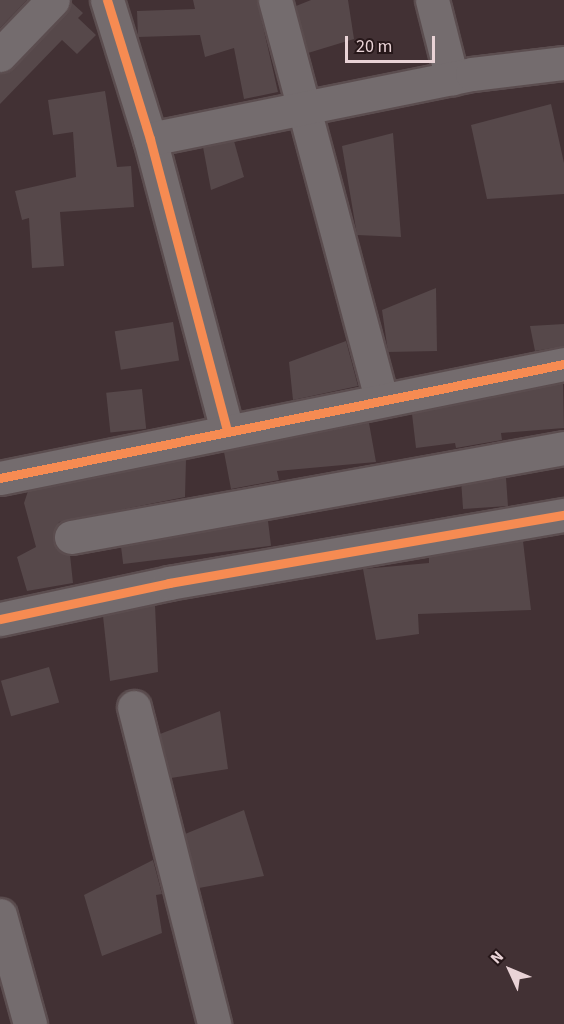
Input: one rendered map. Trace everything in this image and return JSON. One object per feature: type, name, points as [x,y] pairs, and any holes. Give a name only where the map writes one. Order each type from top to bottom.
[{"type":"street","points":[[0,55],[53,0]]},
{"type":"street","points":[[107,0],[150,139],[226,430]]},
{"type":"street","points":[[275,0],[381,399]]},
{"type":"street","points":[[432,0],[452,79]]},
{"type":"street","points":[[150,139],[452,79],[564,63]]},
{"type":"street","points":[[0,478],[226,430],[564,364]]},
{"type":"street","points":[[71,537],[564,448]]},
{"type":"street","points":[[0,619],[169,583],[564,515]]},
{"type":"street","points":[[134,707],[214,1024]]},
{"type":"street","points":[[0,915],[30,1024]]},
{"type":"building","points":[[0,0],[27,0],[0,28]]},
{"type":"building","points":[[193,0],[257,0],[278,92],[244,99],[234,48],[205,57],[200,35],[138,37],[137,11],[195,9]]},
{"type":"building","points":[[311,0],[348,0],[354,39],[308,53],[296,6]]},
{"type":"building","points":[[71,2],[83,13],[78,18],[96,35],[77,54],[62,40],[0,104],[0,73],[14,68],[66,13]]},
{"type":"building","points":[[105,91],[117,167],[131,166],[134,207],[60,212],[64,266],[32,268],[29,218],[22,220],[15,191],[76,177],[73,132],[53,135],[48,100]]},
{"type":"building","points":[[551,104],[564,163],[564,194],[487,199],[471,125]]},
{"type":"building","points":[[393,133],[401,237],[357,235],[342,146]]},
{"type":"building","points":[[234,141],[244,177],[211,190],[203,147]]},
{"type":"building","points":[[436,288],[437,351],[388,352],[382,310]]},
{"type":"building","points":[[173,322],[179,361],[121,370],[115,331]]},
{"type":"building","points":[[564,324],[564,346],[535,351],[530,326]]},
{"type":"building","points":[[346,341],[358,386],[293,400],[289,362]]},
{"type":"building","points":[[563,383],[564,428],[501,433],[502,440],[456,448],[455,443],[416,448],[412,414]]},
{"type":"building","points":[[142,389],[146,429],[110,433],[106,393]]},
{"type":"building","points":[[369,423],[376,462],[277,471],[279,480],[231,489],[224,452]]},
{"type":"building","points":[[186,459],[185,497],[59,522],[53,541],[57,550],[70,555],[73,583],[27,591],[17,557],[36,547],[24,503],[28,491]]},
{"type":"building","points":[[506,478],[508,506],[463,509],[461,481]]},
{"type":"building","points":[[268,521],[271,546],[123,564],[120,539]]},
{"type":"building","points":[[523,541],[531,610],[418,614],[419,634],[376,640],[363,569],[429,563],[429,557]]},
{"type":"building","points":[[155,605],[158,672],[110,681],[103,616]]},
{"type":"building","points":[[49,667],[59,703],[11,716],[1,681]]},
{"type":"building","points":[[220,711],[228,769],[171,778],[160,734]]},
{"type":"building","points":[[244,810],[264,876],[199,888],[185,834]]},
{"type":"building","points":[[153,860],[162,894],[156,895],[162,933],[102,956],[84,895]]},
{"type":"cycle path","points":[[107,0],[150,139],[227,430]]},
{"type":"cycle path","points":[[0,478],[564,364]]},
{"type":"cycle path","points":[[0,619],[169,583],[564,515]]}]
